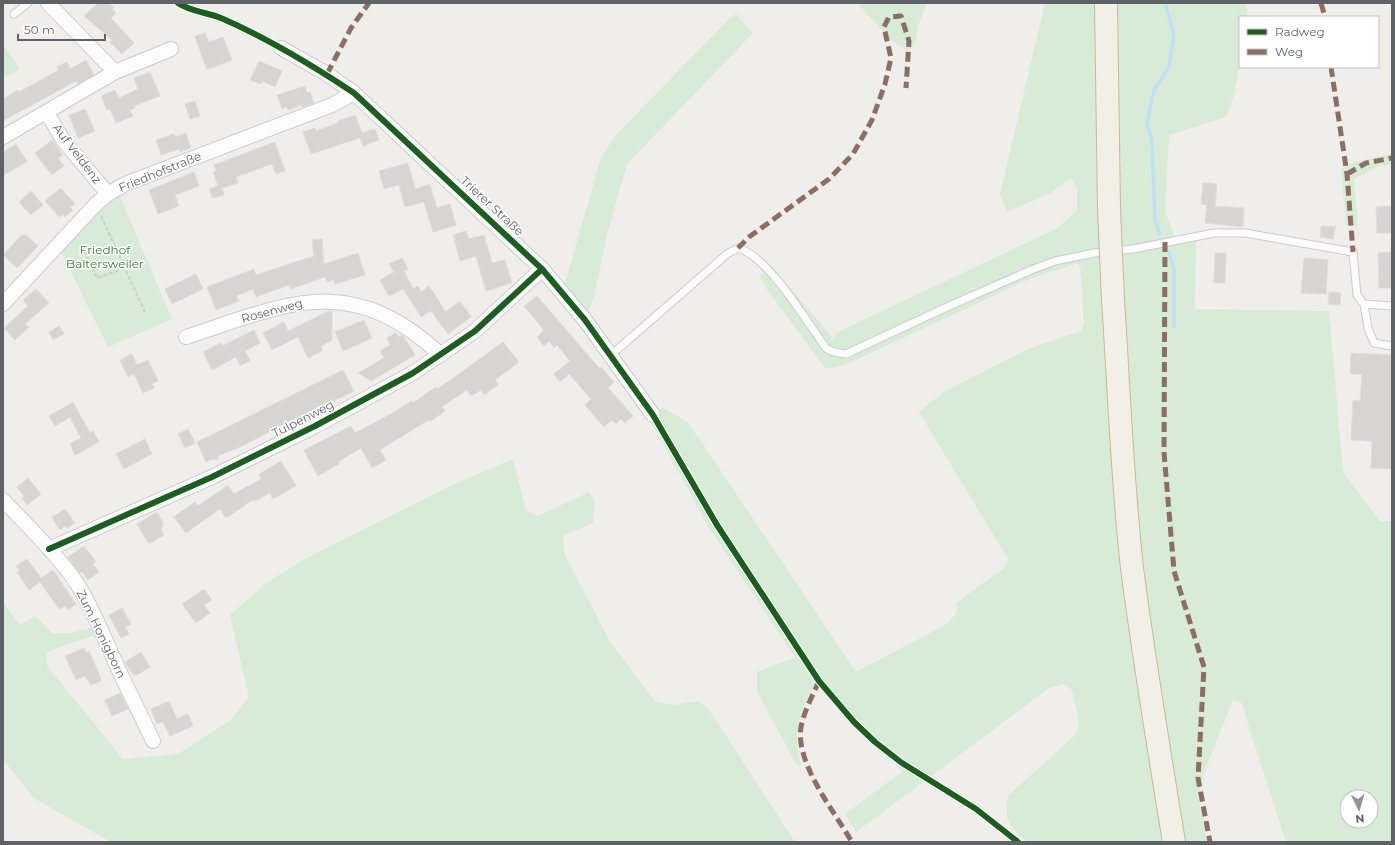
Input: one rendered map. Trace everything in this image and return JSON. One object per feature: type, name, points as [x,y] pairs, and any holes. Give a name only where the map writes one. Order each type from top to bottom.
[{"type":"highway","points":[[1106,3],[1109,209],[1122,449],[1132,566],[1153,716],[1174,842]]},
{"type":"street","points":[[48,3],[116,72]]},
{"type":"street","name":"Trierer Straße","points":[[280,48],[327,74],[354,93],[542,269],[611,355],[653,415]]},
{"type":"street","name":"Auf Veldenz","points":[[3,137],[116,72],[171,49]]},
{"type":"street","name":"Friedhofstraße","points":[[3,304],[96,204],[108,194],[126,184],[332,105],[354,93]]},
{"type":"street","name":"Auf Veldenz","points":[[47,113],[63,140],[108,194]]},
{"type":"street","name":"Tulpenweg","points":[[49,549],[212,477],[315,426],[413,373],[475,331],[542,269]]},
{"type":"street","name":"Rosenweg","points":[[186,337],[286,305],[307,301],[331,301],[355,304],[380,313],[406,326],[441,355]]},
{"type":"street","name":"Zum Honigborn","points":[[3,500],[71,575],[93,612],[153,741]]},
{"type":"lane","points":[[14,14],[28,3]]},
{"type":"lane","points":[[611,355],[727,254],[738,248],[746,250],[764,265],[796,305],[827,348],[834,353],[846,354],[946,307],[1055,261],[1094,253],[1133,249],[1191,236],[1214,233],[1245,233],[1353,252],[1357,295],[1364,304],[1368,328],[1374,343],[1392,346]]},
{"type":"lane","points":[[1364,304],[1392,306]]},
{"type":"path","points":[[96,204],[145,312]]},
{"type":"path","points":[[82,246],[97,278],[125,268]]},
{"type":"green space","points":[[857,3],[927,3],[918,26],[915,44],[908,51],[892,41]]},
{"type":"green space","points":[[1045,3],[1246,3],[1247,16],[1239,16],[1239,68],[1235,92],[1226,117],[1169,135],[1165,211],[1177,244],[1196,240],[1195,309],[1329,311],[1343,472],[1380,521],[1392,521],[1392,842],[1286,842],[1241,702],[1233,700],[1207,765],[1198,795],[1207,842],[1027,842],[1016,832],[1009,822],[1006,811],[1008,796],[1076,734],[1079,721],[1072,690],[1064,684],[1049,688],[856,832],[845,814],[902,772],[895,763],[861,733],[815,682],[801,713],[797,733],[797,743],[802,766],[796,764],[757,692],[757,672],[795,657],[708,526],[648,416],[663,408],[688,422],[856,672],[947,624],[957,612],[956,603],[1004,568],[1008,559],[919,412],[944,392],[1028,349],[1081,331],[1084,323],[1081,271],[1078,263],[1029,279],[845,365],[826,369],[766,288],[760,276],[772,266],[834,340],[836,333],[1058,228],[1077,210],[1077,188],[1071,178],[1051,193],[1007,212],[1000,194]]},
{"type":"green space","points":[[736,14],[753,33],[627,164],[607,234],[594,297],[587,315],[564,287],[601,158],[615,136],[729,19]]},
{"type":"green space","points":[[3,44],[20,69],[3,78]]},
{"type":"green space","points":[[1392,154],[1392,165],[1378,166],[1354,179],[1358,226],[1346,225],[1341,169],[1355,162]]},
{"type":"green space","name":"Friedhof Baltersweiler","points":[[119,194],[172,319],[108,347],[59,247],[103,204]]},
{"type":"green space","points":[[513,459],[526,511],[538,516],[589,492],[595,501],[593,523],[563,536],[564,553],[609,640],[655,702],[674,705],[697,701],[708,708],[795,842],[111,842],[34,798],[3,759],[3,602],[20,625],[35,616],[52,633],[70,633],[96,627],[97,634],[47,652],[47,666],[123,759],[178,754],[231,720],[249,697],[230,615],[265,584],[303,560],[448,487]]},
{"type":"building","points":[[98,3],[109,3],[114,8],[112,9],[116,13],[111,18],[134,43],[122,54],[110,42],[112,40],[84,16]]},
{"type":"building","points":[[205,33],[209,42],[223,37],[232,60],[207,70],[195,36]]},
{"type":"building","points":[[86,60],[94,75],[78,84],[76,81],[3,121],[3,99],[59,70],[57,67],[67,62],[70,69]]},
{"type":"building","points":[[259,61],[282,71],[275,87],[263,81],[261,84],[250,80]]},
{"type":"building","points":[[150,72],[160,96],[134,106],[135,108],[130,110],[133,116],[116,123],[110,109],[107,110],[101,96],[115,90],[119,98],[138,89],[134,78]]},
{"type":"building","points":[[305,86],[307,93],[310,92],[314,103],[288,110],[287,107],[282,109],[277,95]]},
{"type":"building","points":[[195,101],[200,116],[190,119],[185,104]]},
{"type":"building","points":[[85,109],[95,131],[78,138],[69,115]]},
{"type":"building","points":[[355,115],[362,133],[375,129],[379,140],[363,146],[360,138],[311,154],[303,132],[315,128],[316,131]]},
{"type":"building","points":[[186,133],[191,148],[180,152],[179,149],[161,155],[156,140],[174,134],[175,137]]},
{"type":"building","points":[[52,140],[63,155],[58,158],[64,166],[52,175],[35,153]]},
{"type":"building","points":[[275,142],[285,171],[276,174],[272,164],[236,177],[238,183],[222,188],[224,195],[213,198],[209,189],[218,186],[213,172],[216,171],[214,165]]},
{"type":"building","points":[[16,144],[27,162],[3,175],[3,152]]},
{"type":"building","points":[[408,163],[415,189],[430,184],[437,208],[450,204],[456,225],[433,232],[424,202],[405,207],[399,185],[384,189],[379,171]]},
{"type":"building","points":[[194,172],[199,186],[175,195],[179,206],[158,214],[149,190]]},
{"type":"building","points":[[1203,183],[1217,184],[1215,206],[1244,208],[1243,227],[1205,223],[1207,205],[1201,204]]},
{"type":"building","points":[[61,188],[75,204],[70,207],[73,210],[65,217],[63,214],[59,217],[45,201]]},
{"type":"building","points":[[31,191],[43,205],[31,215],[19,202]]},
{"type":"building","points":[[1392,206],[1392,233],[1377,233],[1376,207]]},
{"type":"building","points":[[1321,226],[1335,227],[1333,239],[1320,237]]},
{"type":"building","points":[[466,231],[469,239],[484,235],[492,263],[505,260],[512,283],[486,291],[476,256],[460,261],[453,235]]},
{"type":"building","points":[[22,235],[26,235],[38,246],[17,268],[3,255]]},
{"type":"building","points":[[322,239],[324,264],[358,253],[365,275],[335,284],[334,280],[327,282],[325,277],[290,289],[289,285],[256,297],[253,289],[236,296],[239,301],[216,310],[207,287],[254,269],[256,275],[314,256],[312,240]]},
{"type":"building","points":[[1392,252],[1392,288],[1379,288],[1378,253]]},
{"type":"building","points":[[1215,253],[1226,253],[1225,283],[1214,283]]},
{"type":"building","points":[[402,258],[408,269],[404,271],[413,289],[418,286],[421,292],[429,286],[446,312],[460,301],[471,317],[448,334],[431,311],[421,317],[403,289],[389,296],[380,280],[394,272],[389,264]]},
{"type":"building","points":[[1304,258],[1328,260],[1326,294],[1301,293]]},
{"type":"building","points":[[196,274],[203,289],[172,304],[165,289]]},
{"type":"building","points":[[36,289],[49,303],[25,324],[29,327],[15,340],[4,328],[28,306],[23,300]]},
{"type":"building","points":[[1329,292],[1341,293],[1340,305],[1328,304]]},
{"type":"building","points":[[537,296],[599,368],[601,367],[614,382],[608,388],[633,416],[625,423],[621,419],[616,424],[612,420],[604,427],[585,405],[591,399],[569,374],[560,382],[554,374],[570,361],[557,345],[554,348],[549,341],[544,346],[537,337],[544,330],[524,306]]},
{"type":"building","points":[[329,311],[332,311],[332,340],[321,346],[322,351],[308,358],[298,337],[272,350],[263,333],[284,322],[288,331]]},
{"type":"building","points":[[364,320],[372,338],[343,351],[335,332]]},
{"type":"building","points":[[59,326],[64,334],[53,340],[49,332]]},
{"type":"building","points":[[254,330],[260,343],[245,351],[250,361],[240,366],[236,357],[212,370],[203,352],[221,343],[222,346]]},
{"type":"building","points":[[396,333],[398,337],[402,335],[404,337],[415,355],[371,381],[358,373],[384,358],[380,351],[390,345],[387,338]]},
{"type":"building","points":[[503,342],[519,362],[495,380],[498,385],[484,395],[481,390],[471,396],[467,390],[442,407],[445,411],[431,421],[430,419],[380,450],[386,460],[372,468],[361,448],[338,462],[339,464],[318,476],[304,450],[351,426],[355,433],[412,401],[413,403],[436,387],[438,389]]},
{"type":"building","points":[[1351,353],[1392,355],[1392,469],[1371,468],[1372,441],[1351,440],[1353,400],[1360,401],[1362,374],[1350,374]]},
{"type":"building","points":[[132,354],[137,365],[148,360],[158,381],[152,384],[154,388],[143,393],[134,374],[128,377],[120,360]]},
{"type":"building","points":[[343,370],[354,391],[334,401],[333,399],[240,447],[218,456],[217,460],[212,459],[206,462],[197,442]]},
{"type":"building","points":[[73,402],[90,433],[93,431],[99,442],[75,455],[70,444],[81,438],[70,417],[55,426],[49,416]]},
{"type":"building","points":[[188,429],[195,443],[185,448],[178,434]]},
{"type":"building","points":[[145,439],[152,454],[124,469],[116,454]]},
{"type":"building","points":[[281,461],[296,486],[273,499],[270,493],[255,501],[254,499],[226,518],[220,509],[186,533],[174,517],[195,502],[198,506],[228,485],[234,494],[261,479],[259,474]]},
{"type":"building","points":[[28,478],[41,494],[27,505],[22,498],[24,496],[17,487]]},
{"type":"building","points":[[65,509],[75,523],[67,528],[65,526],[60,530],[52,517]]},
{"type":"building","points":[[157,512],[163,523],[161,530],[164,535],[149,544],[137,524]]},
{"type":"building","points":[[84,546],[96,562],[93,564],[99,572],[88,580],[82,572],[80,573],[68,557]]},
{"type":"building","points":[[27,559],[41,578],[53,570],[76,604],[68,610],[65,606],[59,609],[40,582],[29,590],[17,572],[20,571],[16,566]]},
{"type":"building","points":[[204,589],[212,600],[204,605],[210,613],[196,623],[182,604]]},
{"type":"building","points":[[122,608],[131,624],[125,627],[129,634],[121,638],[109,615]]},
{"type":"building","points":[[84,648],[86,653],[89,651],[101,681],[91,685],[85,676],[76,680],[65,656]]},
{"type":"building","points":[[141,652],[150,667],[137,675],[133,675],[125,662]]},
{"type":"building","points":[[120,693],[128,709],[112,716],[105,700]]},
{"type":"building","points":[[169,701],[177,719],[188,714],[193,726],[170,736],[163,722],[157,724],[151,709]]},
{"type":"waterway","points":[[1160,234],[1155,220],[1152,141],[1147,123],[1154,90],[1169,67],[1174,34],[1165,3]]},
{"type":"waterway","points":[[1169,251],[1174,269],[1174,326]]},
{"type":"marked path","points":[[327,74],[351,28],[369,3]]},
{"type":"marked path","points":[[1321,3],[1325,16]]},
{"type":"marked path","points":[[738,248],[749,237],[829,179],[853,154],[872,120],[885,84],[891,58],[884,27],[889,17],[901,16],[909,41],[906,88]]},
{"type":"marked path","points":[[1331,68],[1347,174],[1353,252]]},
{"type":"marked path","points":[[1347,174],[1366,163],[1392,158]]},
{"type":"marked path","points":[[1165,242],[1164,452],[1174,571],[1204,667],[1198,778],[1210,842]]},
{"type":"marked path","points":[[819,681],[802,721],[801,741],[804,756],[826,801],[852,842]]},
{"type":"cycle path","points":[[178,3],[188,8],[221,18],[255,34],[306,62],[354,93],[542,269],[585,320],[653,415],[717,525],[819,681],[854,722],[875,742],[902,763],[976,809],[1018,842]]},
{"type":"cycle path","points":[[49,549],[212,477],[315,426],[413,373],[475,331],[542,269]]}]
